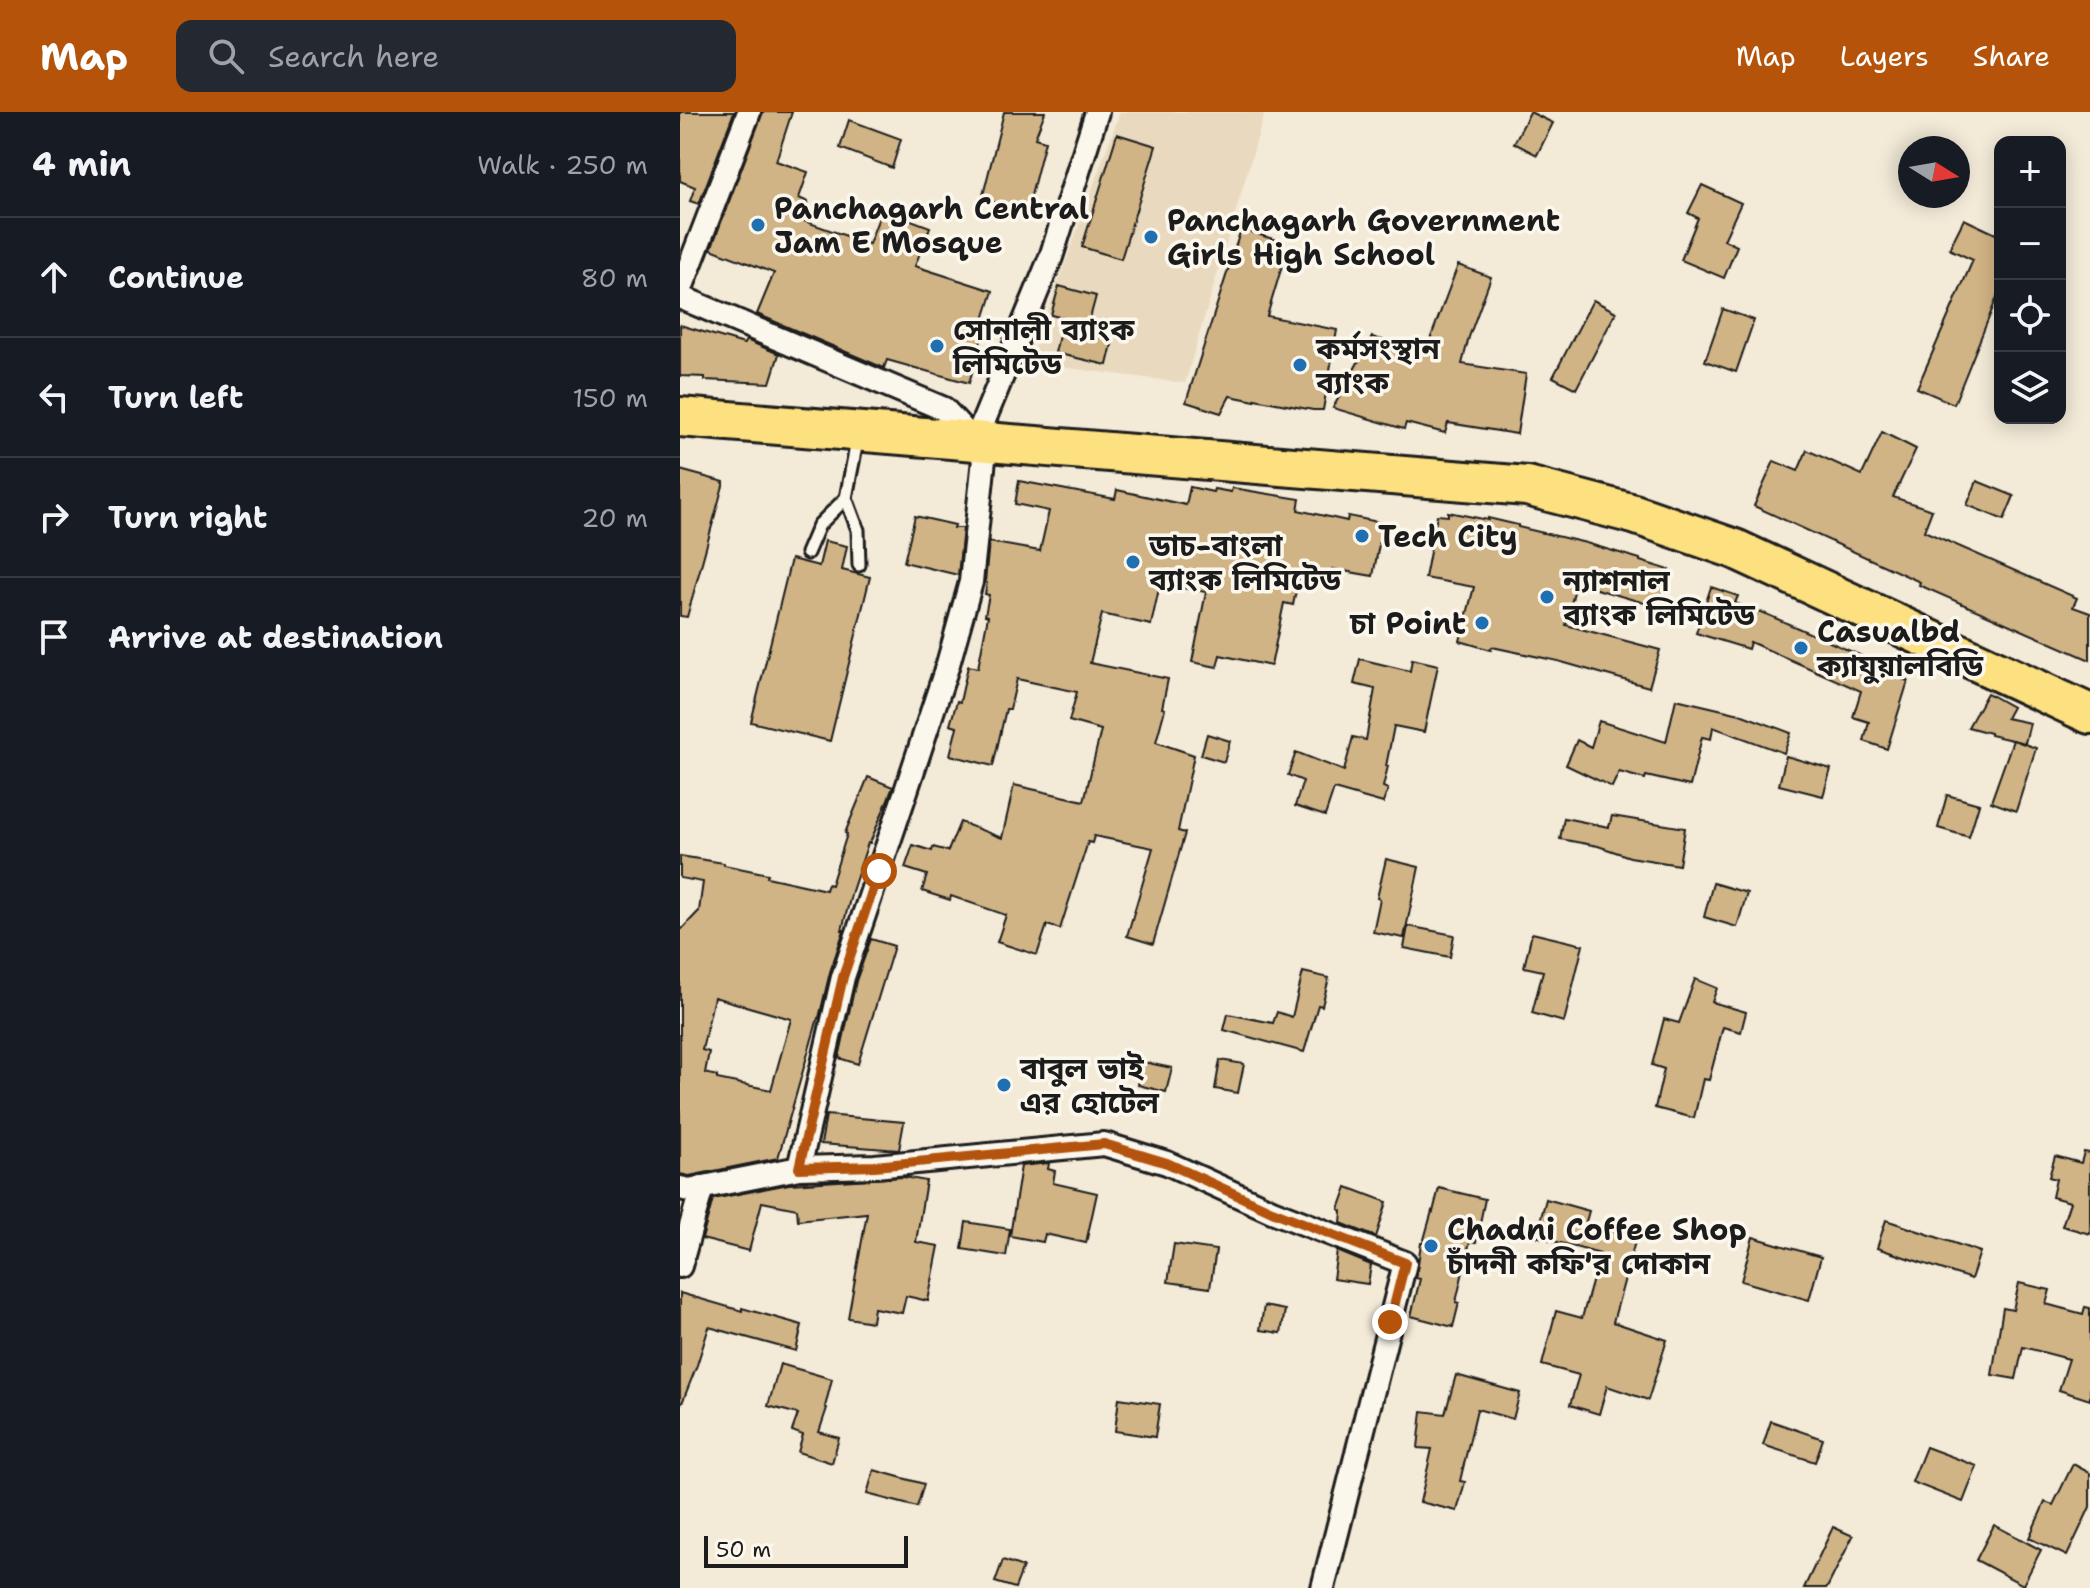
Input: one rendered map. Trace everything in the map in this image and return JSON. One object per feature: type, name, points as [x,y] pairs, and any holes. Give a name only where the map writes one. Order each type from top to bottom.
[{"type":"highway","points":[[680,417],[1527,486],[1634,514],[1735,549],[2090,714]]},
{"type":"street","points":[[680,291],[749,112]]},
{"type":"street","points":[[975,442],[1051,257],[1097,112]]},
{"type":"street","points":[[680,297],[944,409],[975,442],[984,459],[971,582],[934,706],[843,977],[799,1168]]},
{"type":"street","points":[[680,1266],[691,1188],[799,1168],[875,1166],[1104,1144],[1167,1163],[1272,1211],[1405,1263],[1323,1588]]},
{"type":"lane","points":[[859,432],[846,498],[858,530],[859,565]]},
{"type":"lane","points":[[807,553],[819,525],[846,498]]},
{"type":"shaded area","name":"Panchagarh Government Girls High School","points":[[1120,112],[1265,112],[1185,383],[1029,363]]},
{"type":"building","points":[[680,112],[734,112],[699,204],[690,201],[695,187],[680,181]]},
{"type":"building","points":[[763,112],[792,112],[776,161],[808,172],[799,198],[808,202],[801,220],[869,244],[882,209],[930,227],[915,266],[993,291],[969,383],[887,360],[884,368],[757,314],[774,273],[711,249]]},
{"type":"building","points":[[1004,112],[1045,112],[1035,138],[1045,141],[1027,211],[982,199]]},
{"type":"building","points":[[1530,112],[1553,123],[1537,155],[1514,143]]},
{"type":"building","points":[[849,120],[901,139],[892,168],[840,148]]},
{"type":"building","points":[[1117,134],[1156,146],[1121,259],[1082,247]]},
{"type":"building","points":[[1702,185],[1741,203],[1724,240],[1737,246],[1724,278],[1681,260],[1698,218],[1688,213]]},
{"type":"building","points":[[1964,219],[1994,233],[1994,305],[1954,404],[1917,388],[1973,260],[1949,249]]},
{"type":"building","points":[[1241,229],[1276,240],[1271,252],[1285,256],[1267,316],[1337,330],[1323,410],[1230,396],[1221,413],[1186,402]]},
{"type":"building","points":[[1458,265],[1491,277],[1462,364],[1526,374],[1517,434],[1448,423],[1445,433],[1406,423],[1404,429],[1333,408],[1372,337],[1425,353]]},
{"type":"building","points":[[1059,286],[1096,296],[1086,333],[1113,340],[1107,365],[1055,353],[1063,318],[1051,315]]},
{"type":"building","points":[[1593,300],[1616,312],[1576,389],[1553,377]]},
{"type":"building","points":[[1723,309],[1754,320],[1736,372],[1705,361]]},
{"type":"building","points":[[680,325],[744,344],[746,340],[779,354],[770,383],[680,376]]},
{"type":"building","points":[[1882,432],[1916,449],[1893,497],[1932,510],[1924,531],[2077,598],[2073,607],[2090,613],[2090,660],[1919,585],[1920,582],[1754,506],[1774,461],[1798,471],[1807,450],[1862,475]]},
{"type":"building","points":[[680,470],[724,482],[687,617],[680,616]]},
{"type":"building","points":[[1019,481],[1115,499],[1117,490],[1186,505],[1190,487],[1213,492],[1214,489],[1231,492],[1232,488],[1300,499],[1298,510],[1347,521],[1348,516],[1383,523],[1373,576],[1332,569],[1329,583],[1299,577],[1293,605],[1284,603],[1271,666],[1220,655],[1217,667],[1192,662],[1206,592],[1160,584],[1151,625],[1102,614],[1090,663],[1168,679],[1162,708],[1165,709],[1156,742],[1194,755],[1178,831],[1185,833],[1153,944],[1127,936],[1153,848],[1094,836],[1092,843],[1088,842],[1060,929],[1047,925],[1037,955],[997,942],[1006,915],[951,896],[950,900],[922,891],[927,875],[905,868],[913,845],[932,851],[933,847],[948,851],[960,822],[1002,838],[1014,785],[1084,801],[1101,730],[1069,721],[1077,692],[1017,679],[1010,709],[1006,709],[993,766],[950,755],[957,727],[950,725],[957,701],[960,702],[968,666],[978,668],[988,616],[985,615],[989,595],[985,594],[985,582],[989,542],[1040,551],[1049,511],[1015,504]]},
{"type":"building","points":[[1977,481],[2014,496],[2004,520],[1967,505]]},
{"type":"building","points":[[1448,512],[1518,525],[1669,570],[1658,607],[1576,583],[1566,625],[1660,650],[1649,687],[1558,661],[1492,647],[1491,650],[1460,641],[1474,587],[1425,578],[1437,515],[1448,516]]},
{"type":"building","points":[[915,516],[963,528],[958,575],[904,562]]},
{"type":"building","points":[[825,541],[847,546],[842,570],[870,577],[830,741],[751,722],[791,559],[819,566]]},
{"type":"building","points":[[1711,587],[1738,596],[1735,603],[1864,657],[1861,664],[1908,681],[1887,749],[1864,741],[1869,722],[1853,717],[1861,691],[1750,642],[1748,649],[1696,633]]},
{"type":"building","points":[[1360,659],[1410,671],[1412,659],[1438,665],[1424,732],[1394,726],[1383,787],[1388,789],[1383,803],[1334,789],[1325,816],[1295,806],[1303,781],[1288,775],[1296,752],[1344,771],[1353,737],[1366,740],[1375,689],[1354,684]]},
{"type":"building","points":[[1987,693],[2012,707],[2006,718],[2030,723],[2025,743],[1968,727]]},
{"type":"building","points":[[1676,699],[1740,714],[1791,733],[1784,753],[1713,727],[1711,739],[1702,737],[1690,786],[1619,772],[1612,787],[1566,765],[1577,740],[1591,747],[1599,721],[1666,742]]},
{"type":"building","points":[[1207,734],[1230,741],[1224,762],[1201,755]]},
{"type":"building","points":[[2013,740],[2036,748],[2016,811],[1991,802]]},
{"type":"building","points":[[1786,756],[1831,769],[1823,796],[1779,785]]},
{"type":"building","points":[[868,777],[893,787],[868,843],[852,891],[844,930],[778,1158],[689,1176],[680,1174],[680,931],[699,911],[703,882],[680,878],[680,856],[724,863],[768,874],[767,877],[826,890],[828,884],[831,885],[845,833]],"holes":[[[714,997],[791,1019],[771,1090],[717,1079],[717,1076],[705,1073],[709,1052],[702,1050]]]},
{"type":"building","points":[[1947,795],[1979,804],[1969,837],[1938,828]]},
{"type":"building","points":[[1612,816],[1685,828],[1679,865],[1630,857],[1598,846],[1560,839],[1564,818],[1609,827]]},
{"type":"building","points":[[1386,859],[1419,867],[1404,938],[1373,932]]},
{"type":"building","points":[[1713,883],[1747,893],[1737,927],[1704,917]]},
{"type":"building","points":[[1408,926],[1454,935],[1450,957],[1404,948]]},
{"type":"building","points":[[1532,933],[1583,945],[1564,1022],[1532,1013],[1543,971],[1524,967]]},
{"type":"building","points":[[871,939],[894,946],[858,1064],[839,1058],[856,981]]},
{"type":"building","points":[[1303,972],[1329,978],[1304,1052],[1224,1030],[1228,1014],[1273,1023],[1277,1012],[1292,1017]]},
{"type":"building","points":[[1695,979],[1717,988],[1712,1002],[1746,1012],[1741,1032],[1723,1027],[1709,1080],[1703,1079],[1694,1118],[1655,1108],[1664,1069],[1652,1065],[1664,1019],[1679,1023]]},
{"type":"building","points":[[1220,1060],[1244,1064],[1238,1093],[1215,1089]]},
{"type":"building","points":[[1143,1062],[1172,1068],[1166,1092],[1138,1085]]},
{"type":"building","points":[[826,1115],[904,1122],[899,1150],[821,1144]]},
{"type":"building","points":[[2084,1152],[2090,1153],[2090,1234],[2062,1226],[2070,1202],[2052,1197],[2056,1179],[2049,1177],[2055,1156],[2081,1163]]},
{"type":"building","points":[[1049,1163],[1048,1169],[1055,1171],[1053,1183],[1097,1193],[1086,1243],[1045,1234],[1043,1242],[1010,1236],[1021,1166]]},
{"type":"building","points":[[904,1177],[926,1181],[916,1242],[939,1246],[928,1301],[906,1296],[902,1313],[874,1308],[872,1322],[848,1318],[867,1213],[798,1220],[797,1209],[762,1202],[749,1251],[702,1239],[713,1199],[789,1184]]},
{"type":"building","points":[[1347,1187],[1387,1202],[1376,1237],[1341,1223],[1342,1211],[1339,1209]]},
{"type":"building","points":[[1439,1188],[1485,1199],[1476,1242],[1470,1241],[1453,1327],[1411,1316],[1420,1279],[1416,1278],[1421,1243]]},
{"type":"building","points":[[1546,1199],[1589,1211],[1585,1225],[1636,1238],[1613,1322],[1667,1340],[1648,1400],[1607,1386],[1599,1414],[1570,1405],[1579,1375],[1542,1365],[1556,1311],[1582,1318],[1600,1254],[1536,1236]]},
{"type":"building","points":[[1886,1220],[1980,1252],[1971,1279],[1877,1248]]},
{"type":"building","points":[[966,1222],[1010,1229],[1006,1256],[962,1249]]},
{"type":"building","points":[[1753,1237],[1821,1257],[1809,1300],[1741,1281]]},
{"type":"building","points":[[1174,1244],[1216,1250],[1210,1288],[1168,1282]]},
{"type":"building","points":[[1337,1251],[1371,1265],[1368,1284],[1333,1279]]},
{"type":"building","points":[[2019,1283],[2050,1290],[2046,1304],[2083,1314],[2085,1307],[2090,1308],[2090,1400],[2059,1390],[2069,1359],[2023,1347],[2016,1379],[1992,1375],[2003,1308],[2013,1310]]},
{"type":"building","points":[[680,1293],[802,1325],[796,1351],[709,1327],[697,1365],[680,1402]]},
{"type":"building","points":[[1264,1306],[1285,1310],[1281,1333],[1260,1330]]},
{"type":"building","points":[[780,1364],[832,1379],[819,1432],[839,1438],[832,1463],[798,1452],[803,1435],[792,1431],[798,1414],[768,1406]]},
{"type":"building","points":[[1456,1375],[1520,1393],[1513,1419],[1477,1409],[1460,1481],[1465,1482],[1457,1511],[1420,1502],[1432,1449],[1418,1448],[1422,1411],[1445,1414]]},
{"type":"building","points":[[1119,1398],[1160,1404],[1155,1437],[1115,1431]]},
{"type":"building","points":[[1771,1421],[1823,1439],[1815,1462],[1763,1445]]},
{"type":"building","points":[[1926,1447],[1977,1466],[1963,1502],[1912,1482]]},
{"type":"building","points":[[2073,1464],[2090,1473],[2090,1507],[2067,1556],[2029,1538],[2045,1502],[2053,1505]]},
{"type":"building","points":[[874,1470],[924,1484],[917,1507],[867,1494]]},
{"type":"building","points":[[1994,1525],[2041,1550],[2023,1585],[1976,1560]]},
{"type":"building","points":[[1833,1527],[1853,1536],[1827,1588],[1804,1588]]},
{"type":"building","points":[[1003,1560],[1023,1567],[1015,1588],[995,1582]]},
{"type":"place","name":"Panchagarh Central Jam E Mosque","points":[[758,225]]},
{"type":"place","name":"Panchagarh Government Girls High School","points":[[1151,237]]},
{"type":"place","name":"সোনালী ব্যাংক লিমিটেড","points":[[937,346]]},
{"type":"place","name":"কর্মসংস্থান ব্যাংক","points":[[1300,365]]},
{"type":"place","name":"Tech City","points":[[1362,536]]},
{"type":"place","name":"ডাচ-বাংলা ব্যাংক লিমিটেড","points":[[1133,562]]},
{"type":"place","name":"ন্যাশনাল ব্যাংক লিমিটেড","points":[[1547,597]]},
{"type":"place","name":"চা Point","points":[[1482,623]]},
{"type":"place","name":"Casualbd ক্যাযুয়ালবিডি","points":[[1801,648]]},
{"type":"place","name":"বাবুল ভাই এর হোটেল","points":[[1004,1085]]},
{"type":"place","name":"Chadni Coffee Shop চাঁদনী কফি'র দোকান","points":[[1431,1246]]},
{"type":"route","points":[[879,871],[843,977],[799,1168],[875,1166],[1104,1144],[1167,1163],[1272,1211],[1405,1263],[1390,1322]]}]
